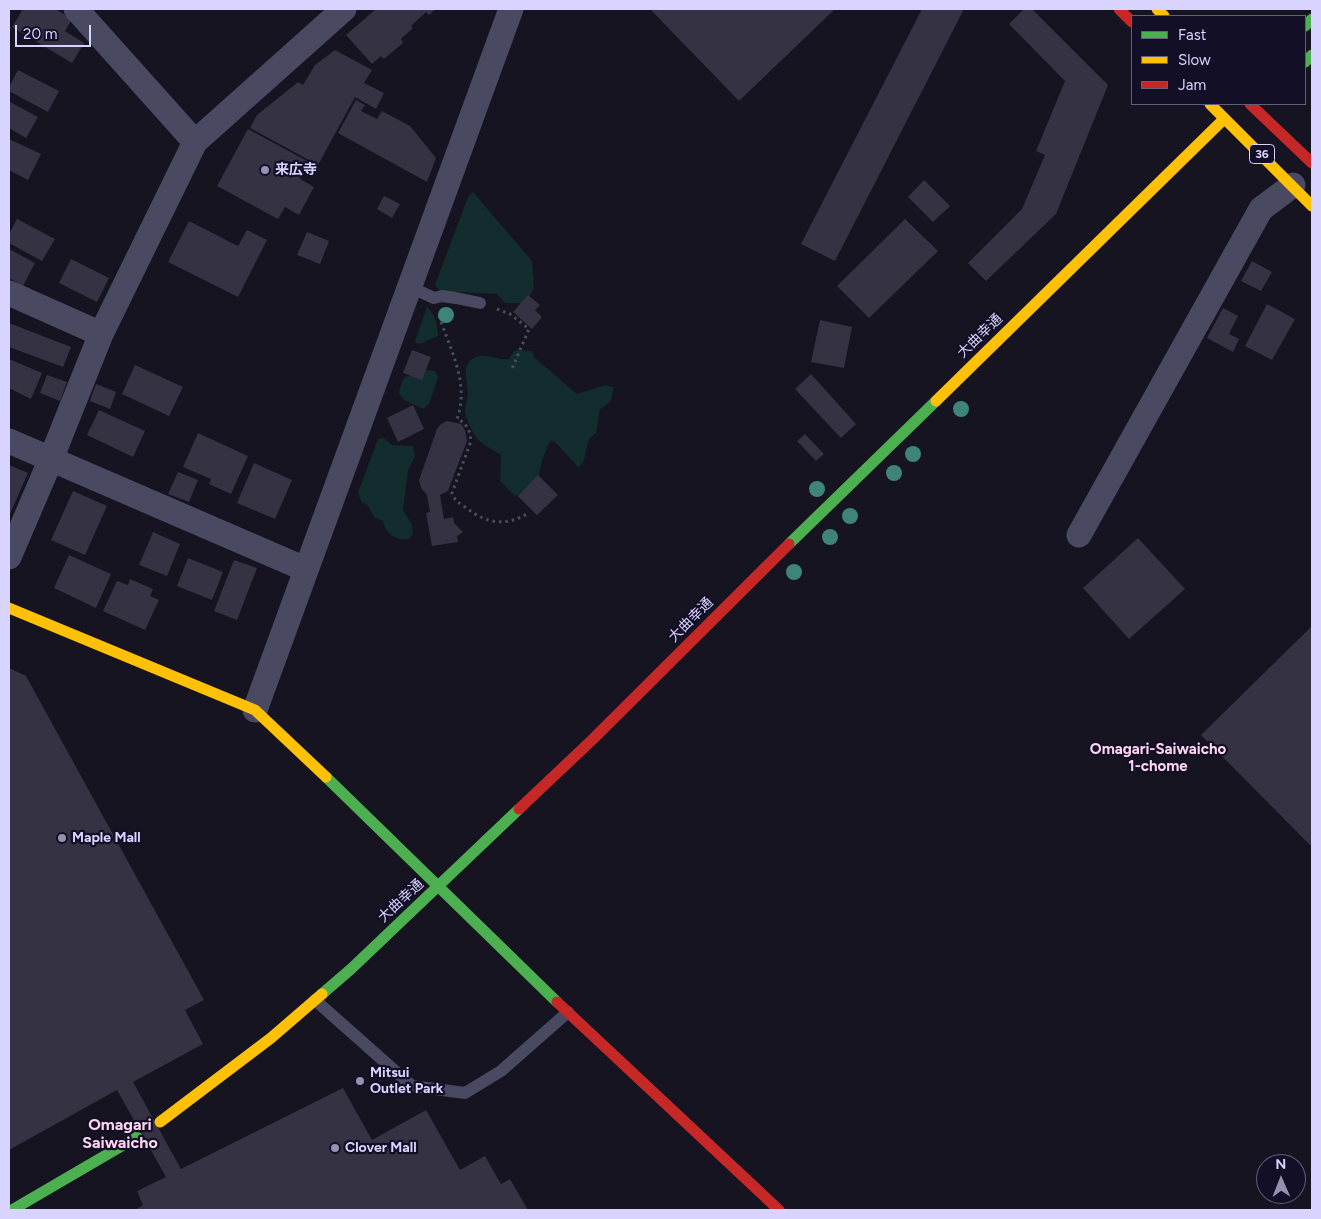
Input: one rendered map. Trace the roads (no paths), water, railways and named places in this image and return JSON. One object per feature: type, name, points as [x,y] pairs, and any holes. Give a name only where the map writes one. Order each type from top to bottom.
[{"type":"main road","points":[[1119,9],[1131,21]]},
{"type":"main road","name":"36","points":[[1211,105],[1312,206]]},
{"type":"main road","points":[[1224,119],[1230,105]]},
{"type":"main road","points":[[1224,119],[1255,105]]},
{"type":"main road","name":"36","points":[[1255,105],[1312,163]]},
{"type":"main road","name":"大曲幸通","points":[[160,1122],[263,1044],[351,969],[592,740],[752,580],[1224,119]]},
{"type":"main road","points":[[9,608],[255,710],[568,1012],[779,1210]]},
{"type":"main road","points":[[12,1210],[136,1136]]},
{"type":"street","points":[[9,558],[101,334],[195,142],[344,9]]},
{"type":"street","points":[[255,710],[511,9]]},
{"type":"street","points":[[91,14],[195,142]]},
{"type":"street","points":[[1079,535],[1261,209],[1293,185]]},
{"type":"street","points":[[9,293],[101,334]]},
{"type":"street","points":[[9,441],[305,569]]},
{"type":"lane","points":[[410,287],[434,298],[442,296],[480,303]]},
{"type":"lane","points":[[314,1000],[412,1086],[465,1093],[501,1071],[568,1012]]},
{"type":"place","name":"来広寺","points":[[265,170]]},
{"type":"place","name":"Maple Mall","points":[[62,838]]},
{"type":"place","name":"Mitsui Outlet Park","points":[[360,1081]]},
{"type":"place","name":"Clover Mall","points":[[335,1148]]},
{"type":"district","name":"Omagari-Saiwaicho 1-chome","points":[[1158,758]]},
{"type":"district","name":"Omagari Saiwaicho","points":[[120,1134]]}]
